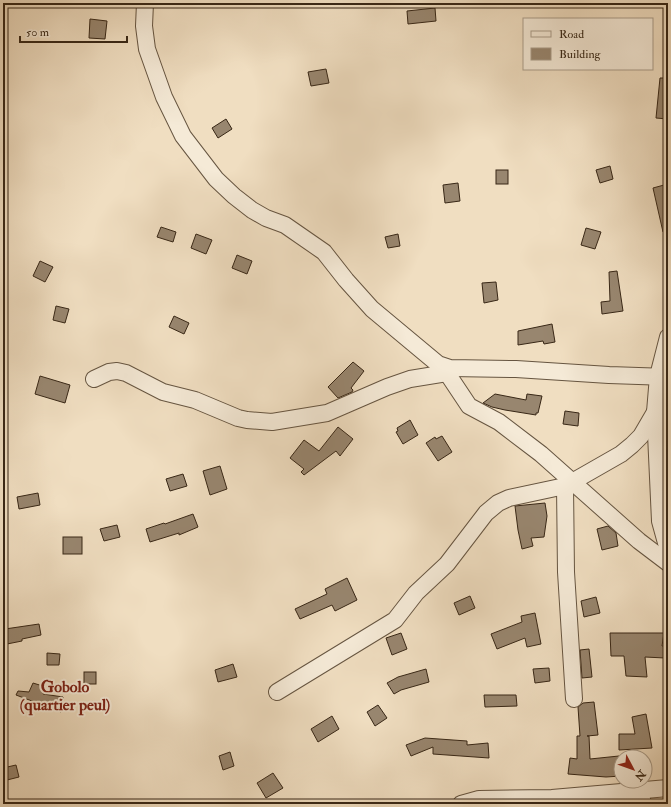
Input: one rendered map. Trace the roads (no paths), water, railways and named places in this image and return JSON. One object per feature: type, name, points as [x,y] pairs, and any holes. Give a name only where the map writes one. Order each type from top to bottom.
[{"type":"street","points":[[145,3],[145,41],[160,86],[183,136],[216,179],[252,210],[266,218],[285,225],[320,249],[372,309],[446,370],[469,406],[499,422],[555,466],[569,484],[668,563]]},
{"type":"street","points":[[668,337],[663,377],[655,412],[660,521],[668,550]]},
{"type":"street","points":[[94,379],[109,372],[118,371],[126,373],[163,392],[191,398],[238,418],[272,422],[328,414],[387,387],[410,379],[446,370],[516,369],[663,377]]},
{"type":"street","points":[[276,692],[395,620],[416,593],[447,564],[486,513],[498,503],[509,498],[569,484],[621,454],[641,436],[655,412]]},
{"type":"street","points":[[569,484],[566,572],[574,699]]},
{"type":"street","points":[[461,804],[480,799],[642,797],[668,788]]},
{"type":"district","name":"Gobolo (quartier peul)","points":[[65,696]]}]
